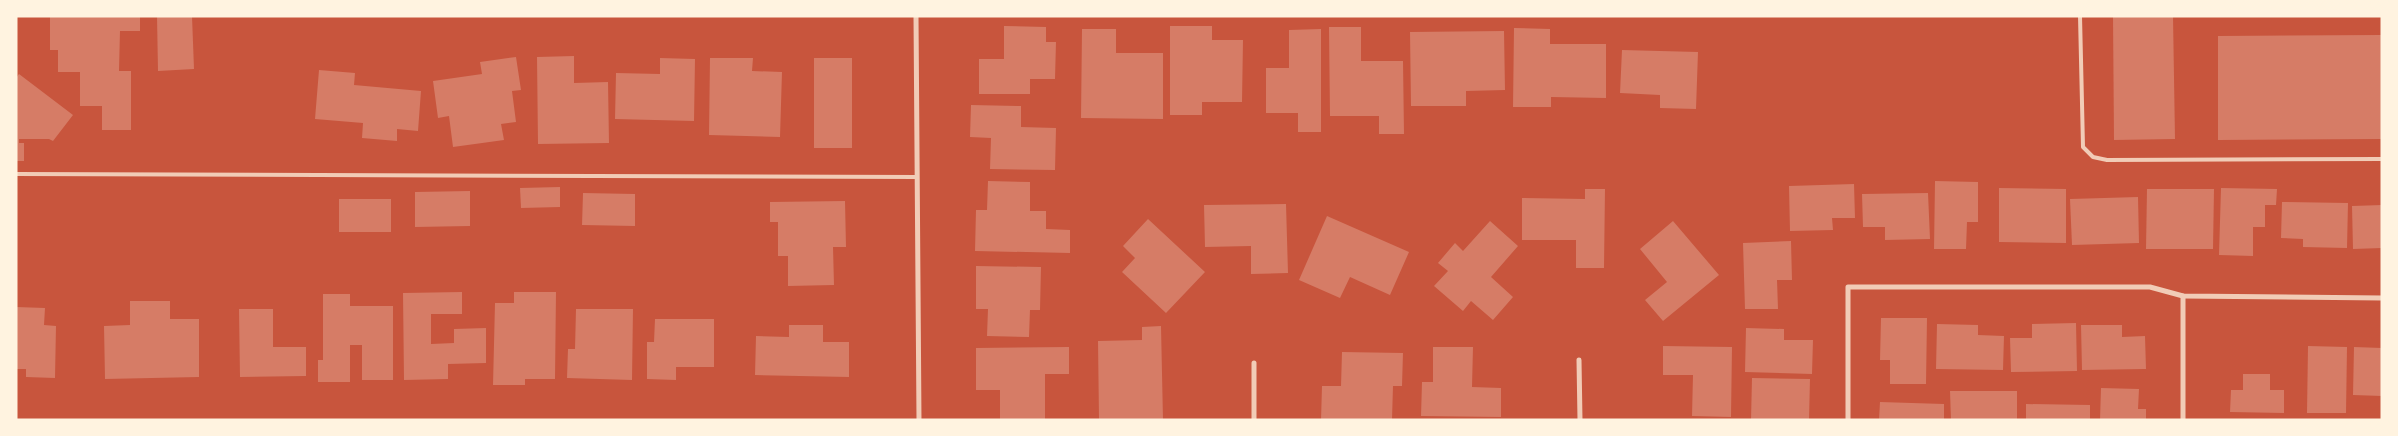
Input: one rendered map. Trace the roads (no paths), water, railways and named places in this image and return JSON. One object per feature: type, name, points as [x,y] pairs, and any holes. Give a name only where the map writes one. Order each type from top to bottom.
[{"type":"street","points":[[916,16],[919,420]]},
{"type":"street","points":[[1848,420],[1848,286],[2150,287],[2183,296],[2382,298]]},
{"type":"street","points":[[2183,296],[2183,420]]},
{"type":"street","points":[[1579,360],[1580,420]]},
{"type":"street","points":[[1254,363],[1254,420]]},
{"type":"lane","points":[[2080,16],[2083,147],[2093,157],[2107,160],[2382,159]]},
{"type":"lane","points":[[16,174],[917,177]]}]
